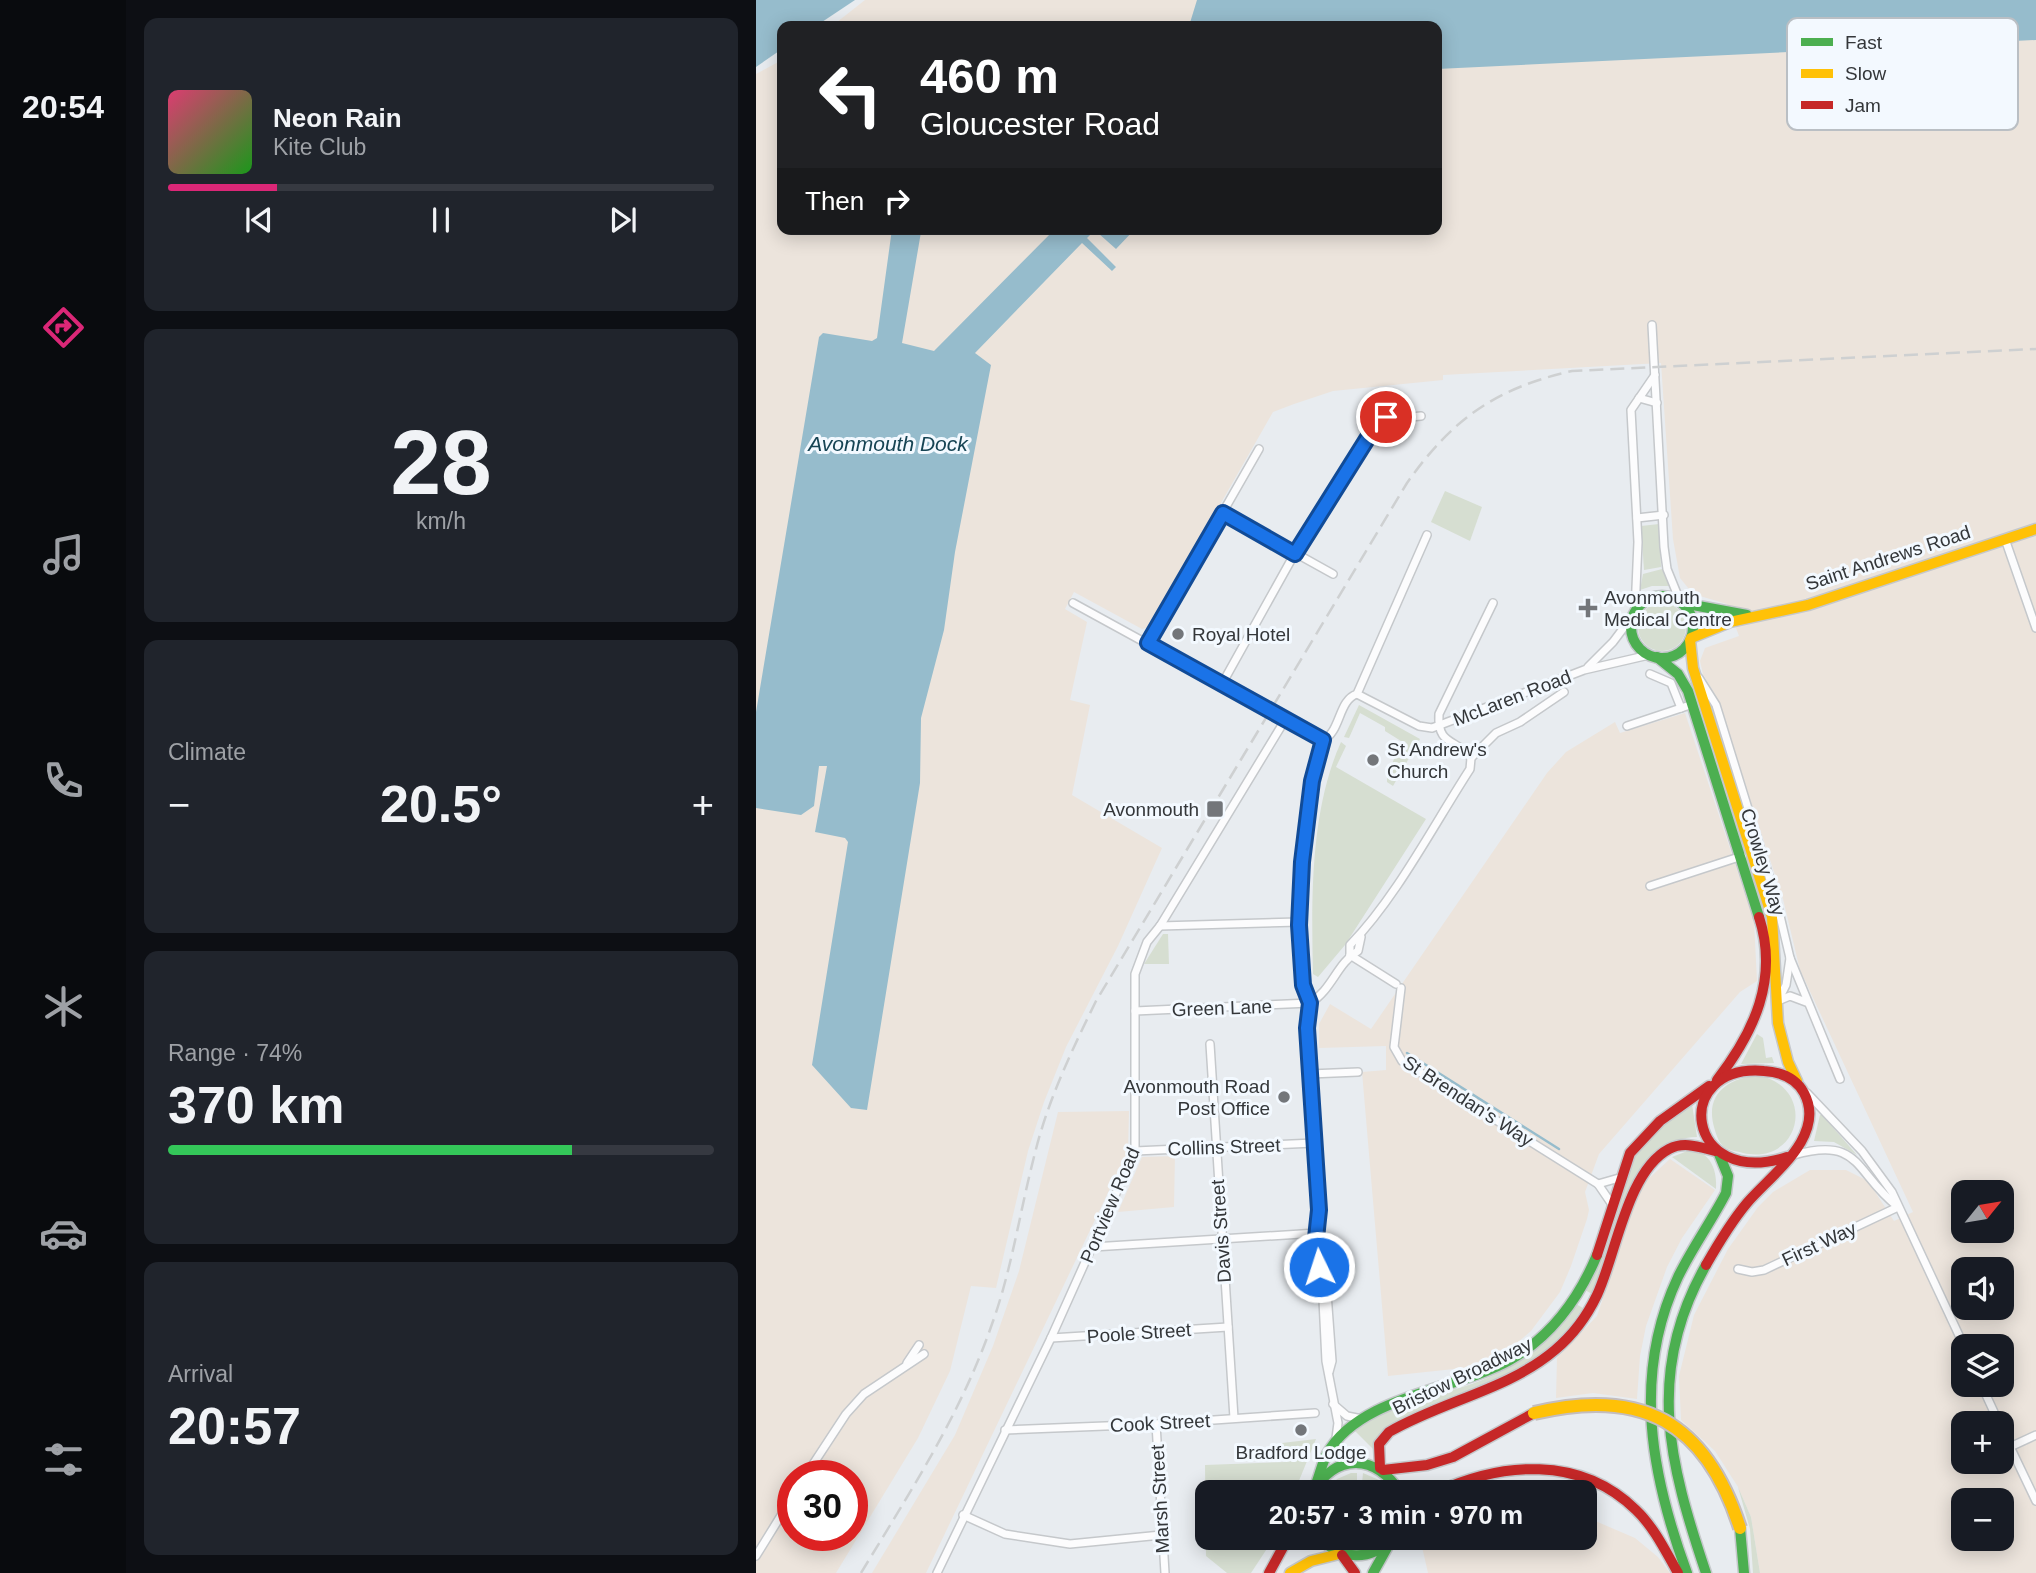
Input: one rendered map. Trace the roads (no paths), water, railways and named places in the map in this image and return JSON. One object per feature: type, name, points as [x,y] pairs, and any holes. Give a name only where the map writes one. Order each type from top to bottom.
[{"type":"main road","name":"Saint Andrews Road","points":[[1690,639],[1707,629],[1750,616],[1808,605],[2036,529]]},
{"type":"main road","points":[[1671,597],[1681,602],[1691,617],[1690,639],[1676,654],[1653,656],[1634,640],[1631,624],[1635,613],[1646,600],[1671,597]]},
{"type":"main road","name":"Saint Andrews Road","points":[[1681,602],[1750,616]]},
{"type":"main road","name":"Crowley Way","points":[[1690,639],[1693,668],[1772,917],[1781,1047],[1800,1086]]},
{"type":"main road","name":"Crowley Way","points":[[1653,656],[1681,678],[1687,706],[1742,856],[1764,932],[1766,988],[1750,1035],[1714,1083]]},
{"type":"main road","points":[[1687,1573],[1664,1513],[1655,1479],[1648,1427],[1649,1373],[1672,1290],[1726,1193],[1728,1176],[1705,1130],[1702,1110],[1714,1083],[1759,1069],[1787,1076],[1800,1086],[1808,1103],[1808,1123],[1803,1139],[1746,1205],[1712,1257],[1686,1311],[1670,1366],[1667,1405],[1674,1461],[1685,1510],[1706,1573]]},
{"type":"main road","name":"Bristow Broadway","points":[[1316,1480],[1322,1460],[1336,1438],[1363,1419],[1391,1405],[1503,1366],[1553,1328],[1580,1290],[1606,1233],[1619,1178],[1628,1156],[1645,1135],[1714,1083]]},
{"type":"main road","name":"Bristow Broadway","points":[[1382,1469],[1378,1450],[1387,1434],[1431,1409],[1523,1373],[1545,1359],[1571,1335],[1604,1280],[1628,1200],[1649,1167],[1683,1144],[1699,1143],[1718,1153]]},
{"type":"main road","points":[[1718,1153],[1732,1160],[1752,1163],[1788,1157]]},
{"type":"main road","points":[[1320,1480],[1326,1472],[1343,1464],[1362,1462],[1382,1469],[1427,1465],[1453,1457],[1534,1412],[1571,1402],[1605,1402],[1644,1411],[1672,1424],[1700,1447],[1714,1464],[1732,1499],[1740,1528],[1744,1573]]},
{"type":"main road","points":[[1464,1480],[1477,1474],[1519,1466],[1573,1473],[1588,1480]]},
{"type":"main road","points":[[1382,1469],[1391,1480]]},
{"type":"main road","points":[[1597,1484],[1636,1511],[1678,1573]]},
{"type":"main road","points":[[1269,1573],[1281,1550]]},
{"type":"main road","points":[[1335,1550],[1355,1573]]},
{"type":"main road","points":[[1290,1573],[1311,1561],[1340,1554],[1368,1555],[1377,1550]]},
{"type":"main road","points":[[1373,1573],[1387,1550]]},
{"type":"street","points":[[1652,325],[1667,566],[1681,602]]},
{"type":"street","points":[[1635,613],[1637,518],[1631,415],[1655,375]]},
{"type":"street","points":[[1639,398],[1657,403]]},
{"type":"street","points":[[1222,684],[1295,554],[1370,434],[1382,418],[1421,416]]},
{"type":"street","points":[[1370,434],[1378,439]]},
{"type":"street","points":[[1148,643],[1259,449]]},
{"type":"street","points":[[1223,513],[1334,574]]},
{"type":"street","points":[[1637,518],[1664,515]]},
{"type":"street","points":[[1336,1438],[1338,1428],[1324,1342],[1321,1258],[1317,1233],[1319,1210],[1307,1028],[1310,1003],[1303,985],[1299,922],[1306,818],[1323,740],[1332,733],[1349,699],[1357,694],[1427,535]]},
{"type":"street","points":[[2005,539],[2036,628]]},
{"type":"street","points":[[1073,603],[1323,740]]},
{"type":"street","points":[[1438,726],[1439,714],[1493,603]]},
{"type":"street","name":"McLaren Road","points":[[1584,670],[1613,642],[1635,613]]},
{"type":"street","name":"McLaren Road","points":[[1357,694],[1428,728],[1584,670],[1653,656]]},
{"type":"street","points":[[1693,668],[1716,705],[1776,899],[1790,958],[1840,1079]]},
{"type":"street","points":[[1627,726],[1687,706],[1671,683],[1650,674]]},
{"type":"street","points":[[1310,1003],[1324,993],[1350,955],[1350,944],[1361,937],[1470,769],[1471,758],[1496,733],[1520,722],[1564,692]]},
{"type":"street","name":"Portview Road","points":[[937,1573],[1051,1338],[1135,1150],[1137,967],[1147,942],[1160,926],[1285,720]]},
{"type":"street","name":"McLaren Road","points":[[1438,726],[1447,741],[1471,758]]},
{"type":"street","points":[[1650,886],[1742,856]]},
{"type":"street","points":[[1160,926],[1299,922]]},
{"type":"street","name":"St Brendan's Way","points":[[1350,955],[1399,986],[1394,1047],[1402,1062],[1598,1184],[1608,1195],[1613,1208]]},
{"type":"street","points":[[1778,1001],[1786,985],[1790,958]]},
{"type":"street","points":[[1778,1001],[1790,996],[1806,1002]]},
{"type":"street","name":"Green Lane","points":[[1135,1010],[1310,1003]]},
{"type":"street","name":"Davis Street","points":[[1210,1044],[1234,1418]]},
{"type":"street","points":[[1310,1074],[1358,1072]]},
{"type":"street","points":[[1800,1086],[1862,1152],[1892,1192],[1958,1334]]},
{"type":"street","name":"Collins Street","points":[[1135,1150],[1314,1143]]},
{"type":"street","points":[[1788,1157],[1820,1148],[1842,1151],[1858,1163],[1898,1207]]},
{"type":"street","points":[[1598,1184],[1619,1178]]},
{"type":"street","name":"First Way","points":[[1738,1269],[1752,1272],[1764,1270],[1898,1207]]},
{"type":"street","points":[[1093,1247],[1317,1233]]},
{"type":"street","name":"Poole Street","points":[[1051,1338],[1228,1327]]},
{"type":"street","points":[[907,1363],[919,1345]]},
{"type":"street","points":[[816,1460],[846,1414],[864,1394],[924,1354]]},
{"type":"street","points":[[1332,1403],[1347,1416],[1363,1419]]},
{"type":"street","name":"Cook Street","points":[[1005,1430],[1156,1424],[1315,1413]]},
{"type":"street","name":"Marsh Street","points":[[1156,1424],[1165,1573]]},
{"type":"street","points":[[2014,1445],[2036,1436]]},
{"type":"street","points":[[2014,1455],[2036,1501]]},
{"type":"street","points":[[963,1516],[1005,1534],[1070,1544],[1161,1535]]},
{"type":"street","points":[[756,1556],[777,1522]]},
{"type":"water","points":[[756,0],[855,0],[824,21],[777,21],[777,52],[756,67]]},
{"type":"water","points":[[1197,0],[2036,0],[2036,40],[2018,41],[2018,18],[1787,18],[1787,52],[1442,69],[1442,21],[1191,21]]},
{"type":"water","name":"Avonmouth Dock","points":[[891,235],[920,235],[902,343],[934,351],[1049,235],[1090,235],[1087,238],[1116,267],[1112,271],[1082,243],[975,353],[991,365],[955,552],[944,630],[921,718],[920,783],[867,1110],[851,1108],[812,1065],[848,842],[845,838],[815,832],[827,766],[819,766],[814,806],[801,815],[756,808],[756,712],[819,337],[823,333],[872,341],[877,338]]},
{"type":"water","name":"Avonmouth Dock","points":[[1100,235],[1129,235],[1116,249]]},
{"type":"waterway","points":[[1407,1053],[1559,1149]]},
{"type":"railway","points":[[861,1573],[950,1421],[979,1357],[1005,1282],[1040,1133],[1096,1001],[1407,483],[1441,441],[1478,409],[1498,397],[1545,378],[1572,371],[2036,349]]},
{"type":"place","name":"Avonmouth Medical Centre","points":[[1588,608]]},
{"type":"place","name":"Royal Hotel","points":[[1178,634]]},
{"type":"place","name":"St Andrew's Church","points":[[1373,760]]},
{"type":"place","name":"Avonmouth","points":[[1215,809]]},
{"type":"place","name":"Avonmouth Road Post Office","points":[[1284,1097]]},
{"type":"place","name":"Bradford Lodge","points":[[1301,1430]]}]
